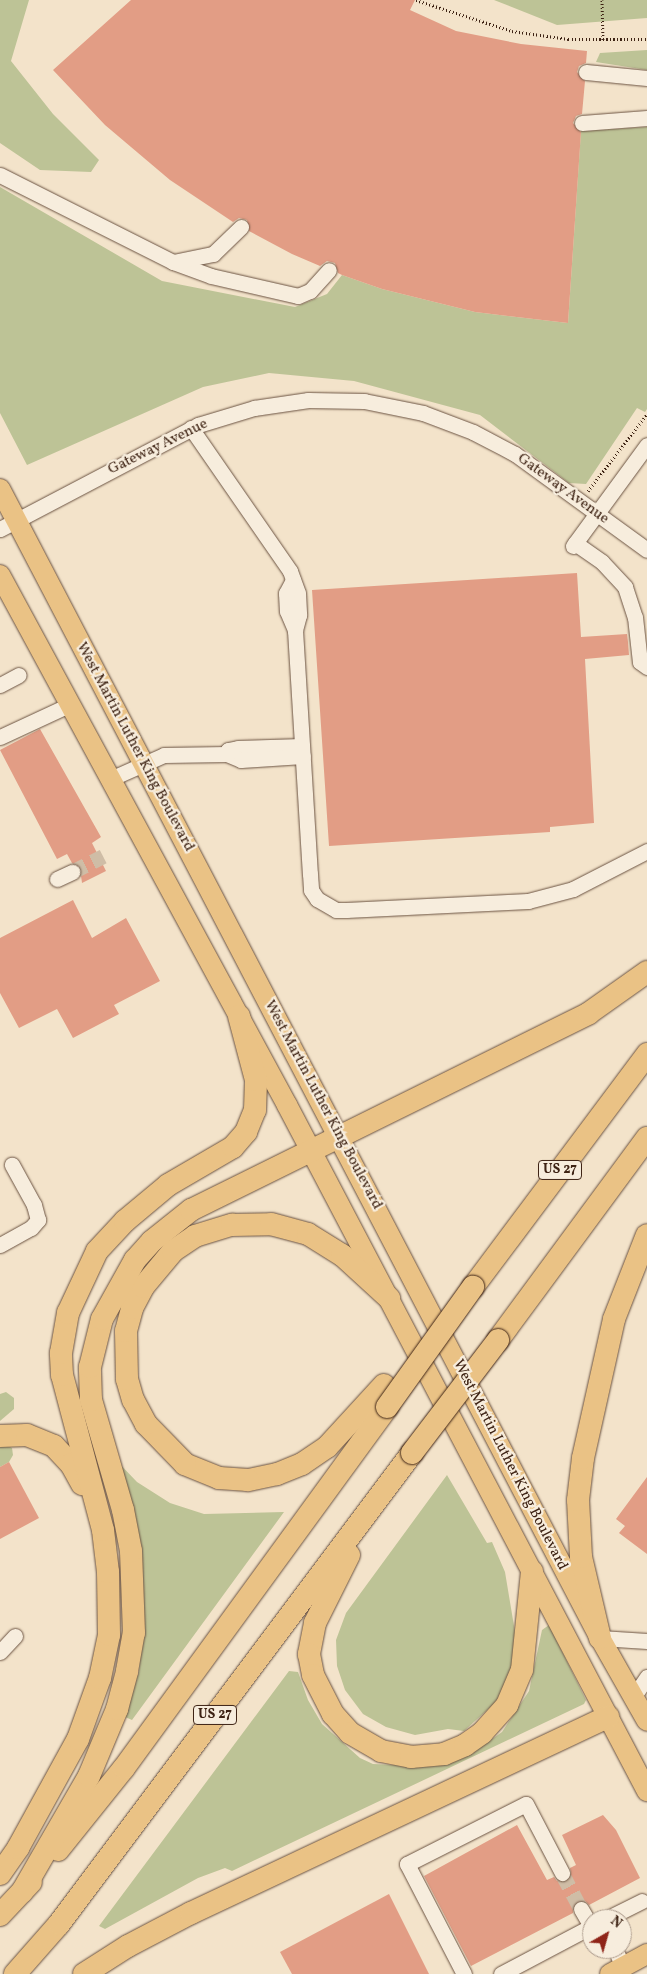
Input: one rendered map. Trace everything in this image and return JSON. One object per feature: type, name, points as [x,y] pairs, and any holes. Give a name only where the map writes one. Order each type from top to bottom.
[{"type":"highway","points":[[22,1892],[102,1747],[117,1709],[134,1633],[134,1592],[124,1510],[91,1400],[90,1367],[102,1319],[135,1260],[170,1226],[216,1196],[589,1013],[647,972]]},
{"type":"highway","points":[[0,1874],[51,1792],[88,1714],[109,1635],[108,1572],[96,1502],[64,1392],[61,1353],[64,1330],[79,1285],[98,1251],[111,1235],[168,1185],[233,1146],[246,1132],[255,1110],[256,1080],[239,1016]]},
{"type":"highway","name":"US 27","points":[[0,1915],[22,1892],[124,1768],[473,1286],[647,1054]]},
{"type":"highway","name":"US 27","points":[[15,1974],[80,1896],[498,1340],[647,1138]]},
{"type":"highway","points":[[388,1298],[342,1255],[308,1234],[271,1224],[232,1225],[195,1236],[173,1251],[143,1287],[132,1308],[126,1331],[127,1379],[133,1400],[146,1424],[185,1464],[219,1478],[248,1480],[277,1474],[302,1464],[326,1447],[473,1286]]},
{"type":"highway","points":[[600,1638],[581,1557],[578,1500],[583,1458],[614,1319],[647,1235]]},
{"type":"highway","points":[[0,1436],[27,1435],[42,1440],[54,1446],[71,1464],[86,1492],[108,1572]]},
{"type":"highway","points":[[412,1453],[338,1575],[321,1609],[311,1641],[309,1654],[318,1690],[350,1732],[380,1751],[411,1757],[444,1754],[482,1733],[507,1705],[522,1670],[532,1572]]},
{"type":"highway","points":[[84,1974],[128,1946],[191,1913],[608,1717]]},
{"type":"main road","name":"West Martin Luther King Boulevard","points":[[0,489],[8,525],[143,762],[340,1136],[600,1638],[647,1721]]},
{"type":"main road","name":"West Martin Luther King Boulevard","points":[[0,575],[311,1149],[647,1791]]},
{"type":"main road","points":[[616,1963],[647,1954]]},
{"type":"street","points":[[586,72],[647,78]]},
{"type":"street","points":[[582,123],[647,118]]},
{"type":"street","points":[[0,174],[174,262],[211,276],[298,296],[310,291],[329,270]]},
{"type":"street","points":[[174,262],[213,254],[241,227]]},
{"type":"street","name":"Gateway Avenue","points":[[8,525],[191,428],[254,408],[308,400],[364,401],[423,414],[473,432],[515,454],[647,550]]},
{"type":"street","points":[[191,428],[293,580],[298,593],[300,615],[295,630],[311,890],[317,899],[336,910],[528,901],[573,889],[647,851]]},
{"type":"street","points":[[647,445],[574,544],[602,562],[625,587],[635,617],[640,662],[647,666]]},
{"type":"street","points":[[0,685],[19,675]]},
{"type":"street","points":[[0,737],[69,705]]},
{"type":"street","points":[[110,778],[143,762],[164,755],[227,754],[241,760],[303,751]]},
{"type":"street","points":[[57,879],[72,872]]},
{"type":"street","points":[[0,1245],[31,1228],[38,1220],[34,1205],[12,1165]]},
{"type":"street","points":[[0,1652],[14,1636]]},
{"type":"street","points":[[600,1638],[647,1641]]},
{"type":"street","points":[[634,1696],[647,1678]]},
{"type":"street","points":[[464,1974],[407,1864],[526,1804],[562,1873]]},
{"type":"street","points":[[626,1909],[642,1901]]},
{"type":"street","points":[[500,1974],[582,1931]]},
{"type":"path","points":[[416,0],[512,31],[603,40],[647,39]]},
{"type":"path","points":[[602,0],[603,40]]},
{"type":"path","points":[[580,502],[647,414]]},
{"type":"green space","points":[[0,0],[29,0],[11,61],[53,114],[99,160],[91,172],[40,170],[0,143]]},
{"type":"green space","points":[[494,0],[647,0],[647,18],[557,25]]},
{"type":"green space","points":[[647,50],[647,70],[596,62],[600,53]]},
{"type":"green space","points":[[647,127],[647,409],[645,412],[637,408],[586,484],[569,483],[480,415],[354,381],[269,373],[203,387],[27,465],[0,413],[0,187],[162,281],[295,307],[327,294],[342,275],[382,289],[475,312],[568,323],[581,131]]},
{"type":"green space","points":[[6,1392],[14,1398],[14,1409],[0,1421],[0,1394]]},
{"type":"green space","points":[[0,1442],[12,1448],[13,1455],[9,1462],[0,1467]]},
{"type":"green space","points":[[114,1458],[137,1482],[170,1503],[204,1514],[284,1512],[132,1720],[125,1717],[139,1671],[144,1602]]},
{"type":"green space","points":[[447,1475],[487,1543],[492,1542],[505,1572],[516,1638],[514,1663],[496,1702],[464,1731],[448,1729],[415,1735],[386,1727],[363,1714],[345,1690],[337,1666],[336,1640],[346,1613]]},
{"type":"green space","points":[[549,1625],[586,1700],[584,1704],[232,1871],[225,1868],[198,1878],[105,1929],[99,1926],[289,1671],[298,1672],[308,1700],[322,1724],[360,1758],[373,1764],[417,1766],[474,1752],[502,1732],[529,1691],[542,1630]]},
{"type":"building","points":[[131,0],[415,0],[410,10],[456,31],[521,44],[587,51],[586,63],[579,66],[577,72],[585,81],[582,114],[576,116],[573,123],[581,132],[568,323],[475,312],[382,289],[342,275],[338,273],[335,263],[327,261],[320,266],[292,254],[249,231],[247,220],[239,218],[233,222],[170,180],[105,125],[53,70]]},
{"type":"building","points":[[577,573],[581,637],[627,634],[629,655],[585,659],[594,823],[550,827],[550,832],[329,846],[312,590]]},
{"type":"building","points":[[40,729],[101,837],[92,843],[106,871],[82,883],[80,868],[72,863],[67,854],[57,859],[0,750]]},
{"type":"building","points":[[73,900],[92,938],[126,918],[160,981],[114,1005],[119,1014],[73,1038],[57,1009],[19,1028],[0,993],[0,938]]},
{"type":"building","points":[[9,1462],[39,1518],[0,1539],[0,1467]]},
{"type":"building","points":[[647,1477],[647,1554],[619,1533],[625,1526],[616,1519]]},
{"type":"building","points":[[603,1815],[616,1830],[640,1878],[589,1905],[585,1901],[577,1901],[573,1905],[573,1913],[471,1966],[424,1876],[517,1825],[547,1880],[554,1877],[557,1881],[566,1881],[571,1874],[570,1868],[576,1865],[562,1835]]},
{"type":"building","points":[[389,1894],[429,1974],[292,1974],[280,1952]]},
{"type":"tunnel","points":[[72,872],[103,856]]},
{"type":"tunnel","points":[[562,1873],[581,1909]]}]
